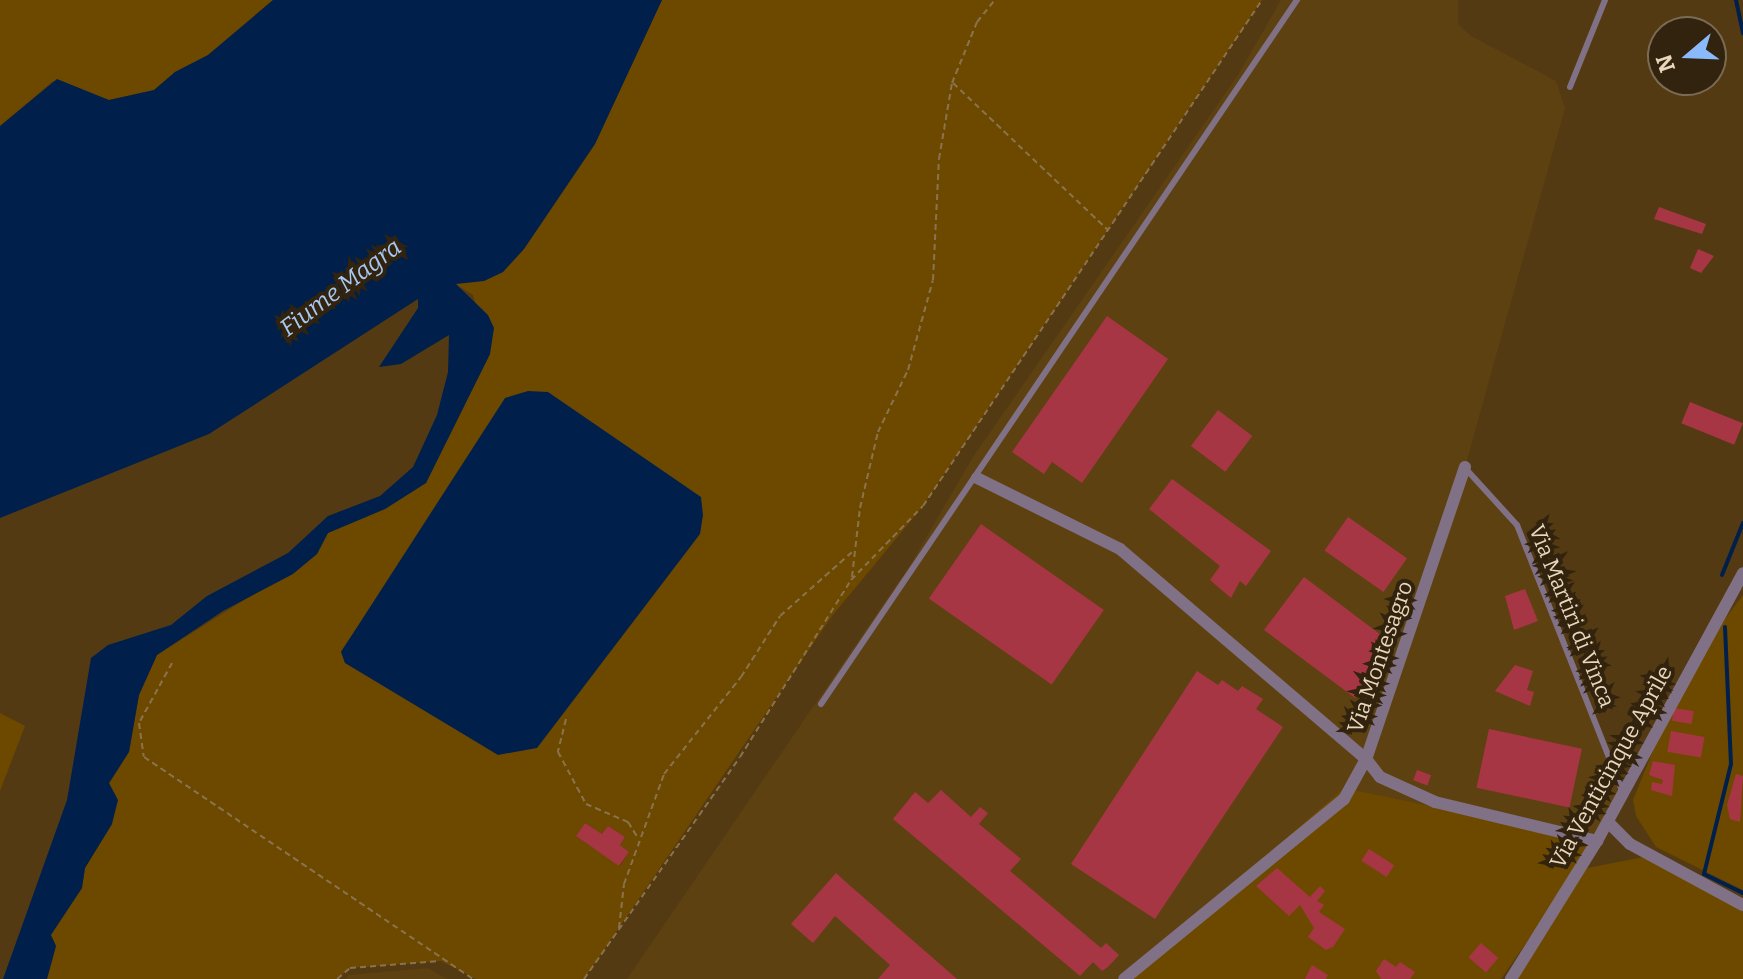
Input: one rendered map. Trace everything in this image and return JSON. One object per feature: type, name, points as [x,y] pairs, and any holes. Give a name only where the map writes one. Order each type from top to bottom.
[{"type":"street","name":"Via Montesagro","points":[[1465,467],[1366,759],[1380,777],[1435,802],[1597,841]]},
{"type":"street","points":[[977,478],[1120,549],[1366,759],[1344,799],[1124,979]]},
{"type":"street","name":"Via Venticinque Aprile","points":[[1511,979],[1608,822],[1743,573]]},
{"type":"street","points":[[1608,822],[1630,844],[1743,905]]},
{"type":"lane","points":[[821,704],[977,478],[1297,0]]},
{"type":"lane","points":[[1570,87],[1605,0]]},
{"type":"lane","name":"Via Martiri di Vinca","points":[[1465,467],[1517,525],[1623,793]]},
{"type":"path","points":[[851,580],[853,551],[878,432],[908,370],[933,280],[939,159],[952,83],[977,22],[995,0]]},
{"type":"path","points":[[584,979],[749,743],[851,580],[923,506],[1262,0]]},
{"type":"path","points":[[952,83],[1109,231]]},
{"type":"path","points":[[619,929],[624,884],[664,774],[741,677],[780,616],[853,551]]},
{"type":"path","points":[[172,663],[139,723],[144,757],[441,961],[473,979]]},
{"type":"path","points":[[566,719],[558,752],[586,804],[628,822],[638,839]]},
{"type":"path","points":[[337,979],[350,968],[441,961]]},
{"type":"shaded area","points":[[0,0],[273,0],[208,55],[175,72],[154,90],[109,100],[53,81],[0,126]]},
{"type":"shaded area","points":[[662,0],[1262,0],[923,506],[832,616],[584,979],[476,979],[441,961],[350,968],[337,979],[47,979],[56,946],[50,935],[82,888],[85,868],[112,824],[109,784],[129,752],[139,695],[157,655],[317,554],[328,533],[385,509],[426,483],[490,354],[473,295],[455,284],[467,279],[484,281],[503,272],[524,249],[595,144]],"holes":[[[402,563],[361,672],[345,663],[341,651]],[[585,823],[602,834],[608,826],[625,837],[620,845],[629,852],[620,866],[576,836]]]},
{"type":"shaded area","points":[[1281,0],[1458,0],[1458,24],[1471,36],[1556,81],[1565,108],[1465,467],[1517,525],[1623,793],[1597,841],[1124,979],[627,979],[910,565],[973,457],[1238,75]]},
{"type":"shaded area","points":[[1743,595],[1743,890],[1656,847],[1636,816],[1633,800],[1665,721],[1715,632]]},
{"type":"shaded area","points":[[0,713],[25,726],[0,791]]},
{"type":"shaded area","points":[[1344,788],[1597,841],[1501,979],[1124,979]]},
{"type":"shaded area","points":[[1649,856],[1743,907],[1743,979],[1513,979],[1582,869]]},
{"type":"shaded area","points":[[428,968],[447,979],[345,979],[349,975]]},
{"type":"water","name":"Fiume Magra","points":[[273,0],[662,0],[595,144],[524,249],[503,272],[484,281],[456,284],[488,315],[494,328],[490,354],[426,483],[385,509],[328,533],[317,554],[293,574],[223,611],[157,655],[139,695],[129,752],[109,783],[118,800],[112,824],[85,868],[82,888],[51,935],[56,946],[47,979],[3,979],[67,800],[91,658],[108,645],[171,625],[207,596],[288,553],[328,516],[380,496],[413,467],[437,415],[448,372],[449,335],[401,364],[379,367],[418,308],[418,299],[209,434],[0,518],[0,126],[57,79],[109,100],[154,90],[175,72],[208,55]]},
{"type":"water","points":[[528,391],[548,392],[701,497],[703,515],[700,534],[537,748],[498,755],[345,663],[341,652],[505,398]]},
{"type":"building","points":[[1659,207],[1706,224],[1702,234],[1654,219]]},
{"type":"building","points":[[1698,249],[1714,256],[1701,273],[1690,268]]},
{"type":"building","points":[[1107,316],[1168,359],[1082,483],[1052,462],[1044,474],[1012,452]]},
{"type":"building","points":[[1690,402],[1743,423],[1734,445],[1681,423]]},
{"type":"building","points":[[1218,410],[1252,436],[1225,472],[1191,446]]},
{"type":"building","points":[[1172,479],[1271,551],[1246,586],[1240,581],[1231,598],[1210,580],[1220,566],[1149,509]]},
{"type":"building","points":[[1348,517],[1407,558],[1383,592],[1324,551]]},
{"type":"building","points":[[981,524],[1104,610],[1052,685],[929,599]]},
{"type":"building","points":[[1304,577],[1389,641],[1375,660],[1380,664],[1355,698],[1264,630]]},
{"type":"building","points":[[1525,589],[1538,621],[1514,630],[1505,596]]},
{"type":"building","points":[[1515,665],[1533,671],[1527,690],[1534,692],[1530,706],[1495,691]]},
{"type":"building","points":[[1197,671],[1218,685],[1222,680],[1238,691],[1242,686],[1263,699],[1256,709],[1283,727],[1155,919],[1071,864]]},
{"type":"building","points":[[1674,708],[1694,711],[1692,724],[1672,721]]},
{"type":"building","points":[[1489,729],[1582,749],[1569,807],[1477,788]]},
{"type":"building","points":[[1671,731],[1704,737],[1701,758],[1667,752]]},
{"type":"building","points":[[1653,761],[1675,765],[1672,796],[1651,790],[1652,782],[1662,784],[1663,780],[1649,775]]},
{"type":"building","points":[[1417,770],[1431,775],[1427,785],[1413,780]]},
{"type":"building","points":[[1736,774],[1743,776],[1740,822],[1730,819],[1727,805]]},
{"type":"building","points":[[941,790],[971,817],[980,807],[988,813],[979,824],[1021,859],[1010,871],[1101,948],[1106,943],[1119,955],[1108,967],[1102,971],[1093,962],[1080,976],[893,819],[915,792],[928,803]]},
{"type":"building","points":[[585,823],[602,834],[608,826],[625,837],[620,845],[629,852],[619,866],[576,836]]},
{"type":"building","points":[[1369,849],[1394,865],[1387,877],[1361,861]]},
{"type":"building","points":[[1277,868],[1310,897],[1320,886],[1325,891],[1317,901],[1324,905],[1319,912],[1345,929],[1333,947],[1326,950],[1308,937],[1314,928],[1300,905],[1289,916],[1256,886]]},
{"type":"building","points":[[836,873],[957,979],[878,979],[890,965],[835,916],[813,943],[791,924]]},
{"type":"building","points":[[1481,943],[1498,958],[1486,972],[1469,957]]},
{"type":"building","points":[[1384,959],[1396,967],[1400,962],[1415,972],[1410,979],[1381,979],[1376,971]]},
{"type":"building","points":[[1312,965],[1328,975],[1326,979],[1305,979]]},
{"type":"waterway","points":[[1736,0],[1743,33]]},
{"type":"waterway","points":[[1722,575],[1743,523]]},
{"type":"waterway","points":[[1725,627],[1731,764],[1704,874],[1743,893]]}]
